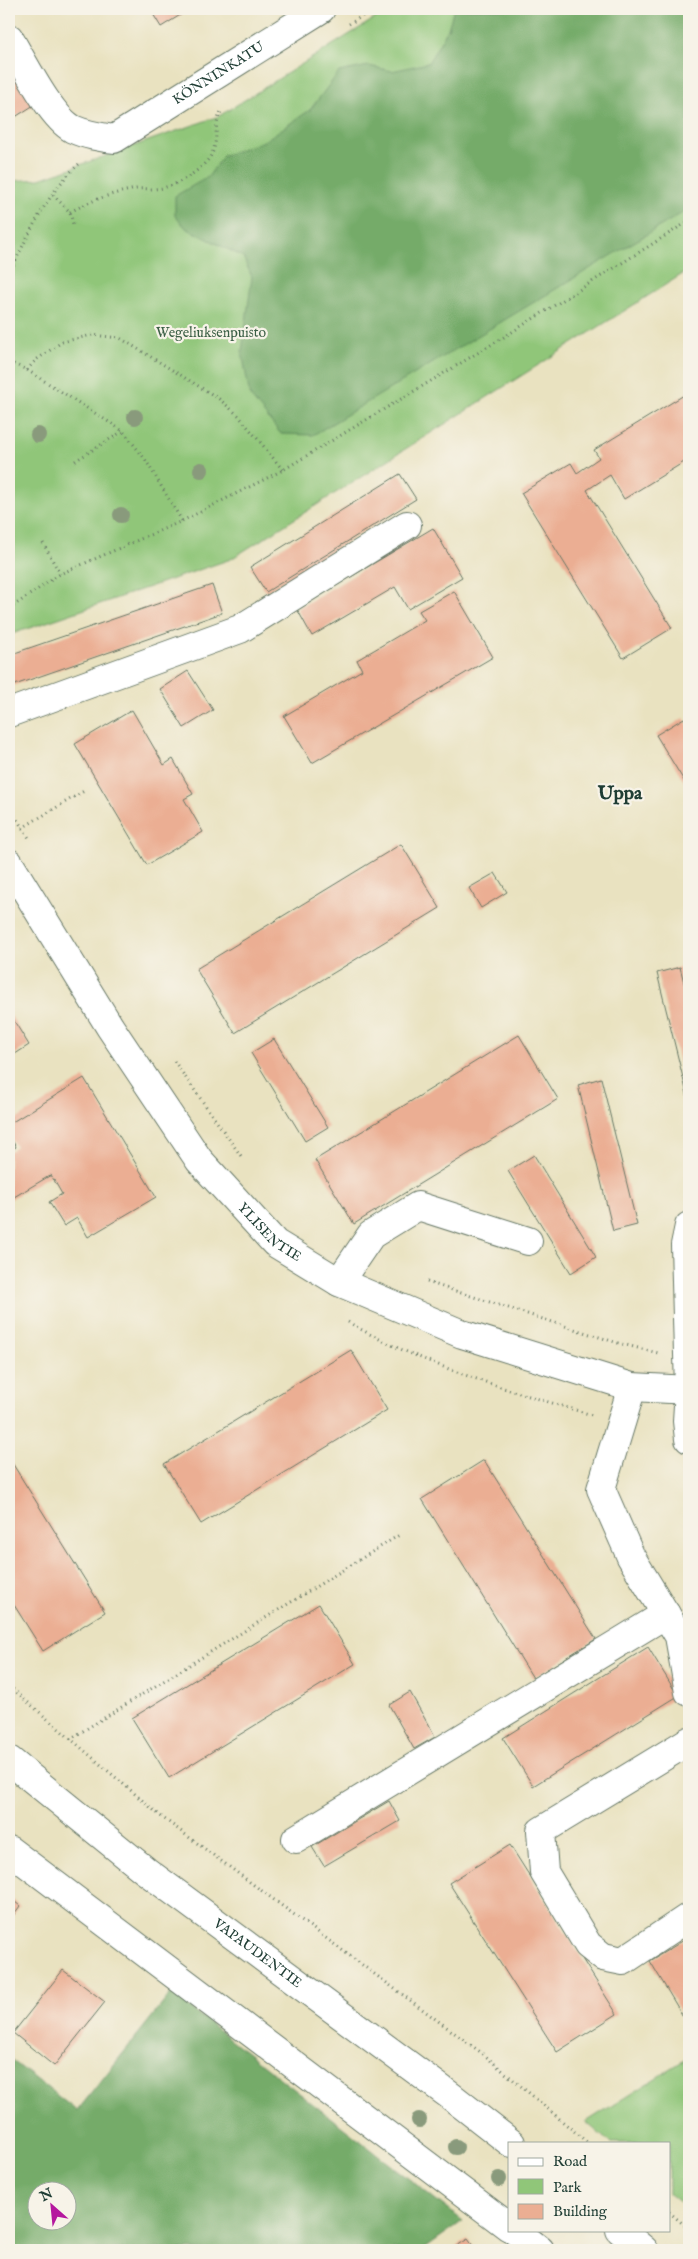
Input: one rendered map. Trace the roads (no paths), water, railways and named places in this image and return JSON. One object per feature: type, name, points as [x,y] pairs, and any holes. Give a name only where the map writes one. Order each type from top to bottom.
[{"type":"street","name":"KÖNNINKATU","points":[[9,38],[56,115],[71,128],[87,134],[114,139],[321,9]]},
{"type":"street","points":[[9,713],[240,628],[407,525]]},
{"type":"street","name":"YLISENTIE","points":[[9,862],[110,1027],[199,1160],[275,1242],[339,1282],[462,1334],[632,1387],[689,1390]]},
{"type":"street","points":[[339,1282],[371,1235],[418,1206],[528,1241]]},
{"type":"street","points":[[689,1226],[684,1245],[689,1390],[687,1421],[689,1439]]},
{"type":"street","points":[[632,1387],[601,1489],[631,1557],[679,1636],[689,1692]]},
{"type":"street","points":[[296,1839],[666,1614]]},
{"type":"street","points":[[689,1741],[541,1831],[544,1872],[588,1944],[603,1957],[623,1961],[689,1917]]},
{"type":"street","name":"VAPAUDENTIE","points":[[9,1760],[146,1871],[452,2096],[509,2142]]},
{"type":"street","points":[[9,1850],[508,2226]]},
{"type":"street","points":[[517,2232],[540,2250]]},
{"type":"street","points":[[622,2232],[644,2250]]},
{"type":"district","name":"Uppa","points":[[620,794]]},
{"type":"park label","name":"Wegeliuksenpuisto","points":[[211,333]]}]
